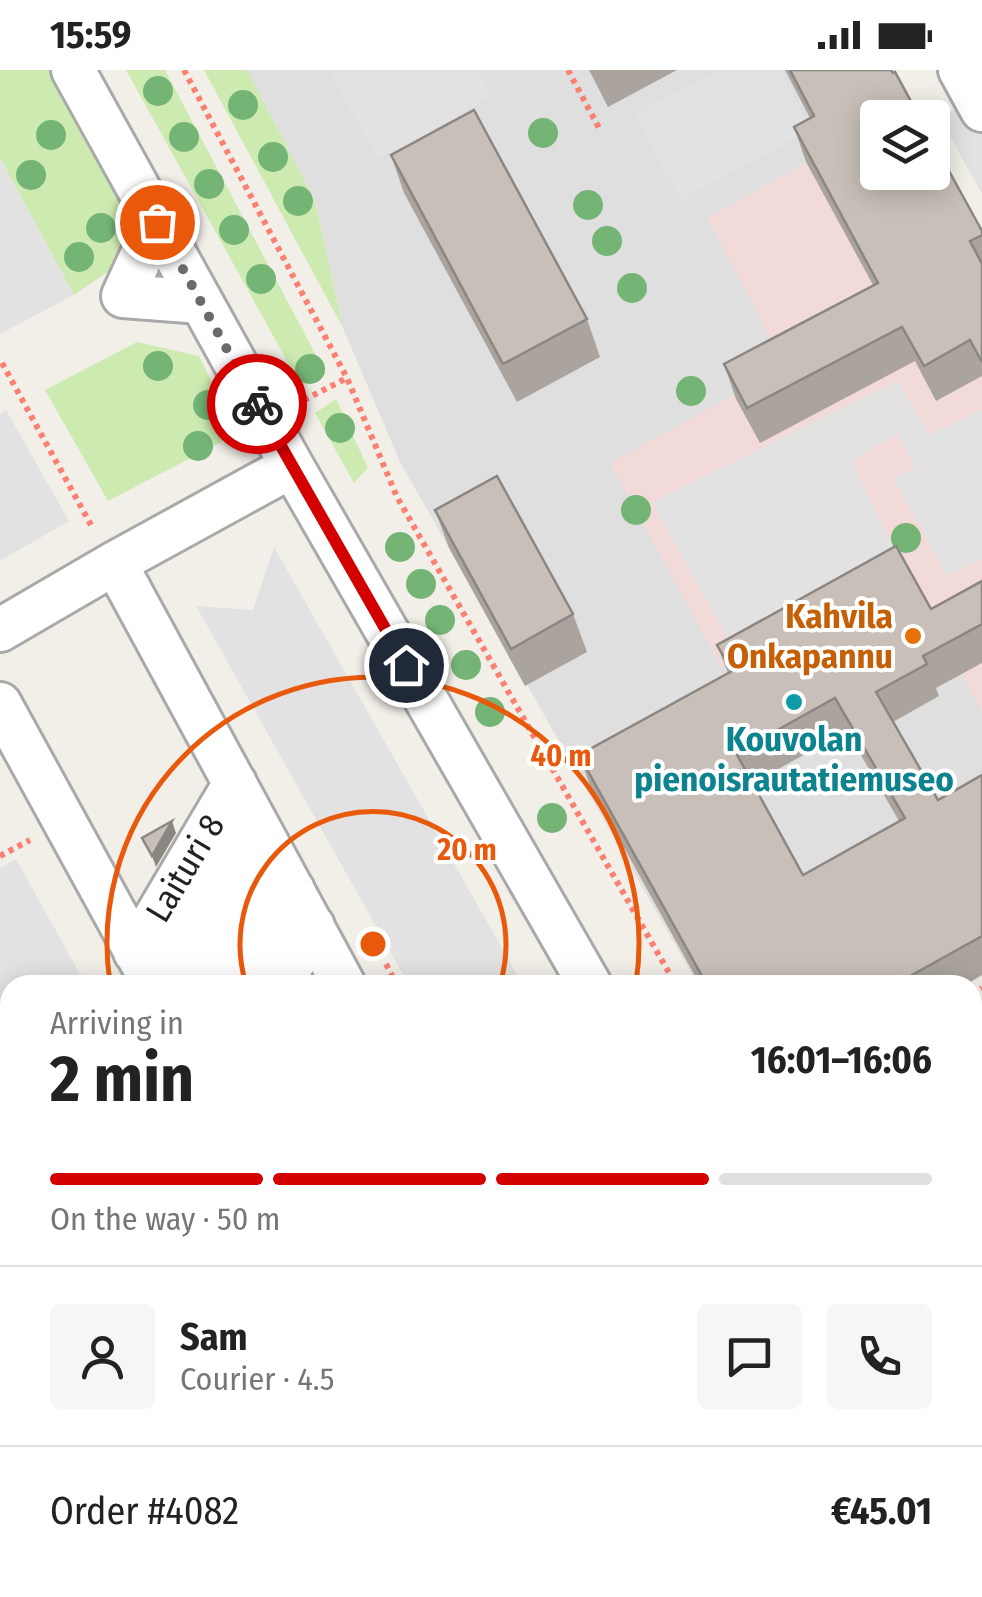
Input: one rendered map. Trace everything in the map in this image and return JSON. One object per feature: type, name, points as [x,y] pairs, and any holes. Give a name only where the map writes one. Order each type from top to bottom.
[{"type":"street","points":[[73,70],[292,466],[584,975]]},
{"type":"street","points":[[960,70],[982,110]]},
{"type":"street","points":[[157,222],[124,296],[202,302]]},
{"type":"street","points":[[0,630],[292,466]]},
{"type":"street","points":[[114,563],[284,873],[332,975]]},
{"type":"street","points":[[0,704],[149,974],[284,873]]},
{"type":"street","name":"Laituri 8","points":[[149,974],[234,783]]},
{"type":"street","points":[[208,975],[284,873]]},
{"type":"street","points":[[245,975],[284,873]]},
{"type":"street","points":[[281,975],[284,873]]},
{"type":"path","points":[[184,70],[347,378],[397,496],[670,975]]},
{"type":"path","points":[[568,70],[599,128]]},
{"type":"path","points":[[2,362],[91,525]]},
{"type":"shaded area","points":[[247,70],[886,70],[881,100],[860,100],[860,133],[708,218],[982,712],[982,975],[692,975],[400,462],[343,328],[315,201]]},
{"type":"shaded area","points":[[329,70],[478,70],[492,96],[378,159]]},
{"type":"shaded area","points":[[718,70],[779,70],[811,129],[681,200],[635,115]]},
{"type":"shaded area","points":[[982,70],[982,194],[950,136],[950,112],[975,97]]},
{"type":"shaded area","points":[[860,133],[860,190],[945,190],[982,242],[982,712],[904,567],[721,667],[610,463],[785,367],[708,218]]},
{"type":"shaded area","points":[[0,158],[74,295],[0,334]]},
{"type":"shaded area","points":[[898,381],[929,435],[982,409],[982,559],[947,576],[894,479],[915,467],[897,434],[851,461],[897,555],[731,644],[652,502]]},
{"type":"shaded area","points":[[6,410],[69,521],[0,561],[0,414]]},
{"type":"shaded area","points":[[274,547],[517,975],[403,975],[196,606],[253,610]]},
{"type":"shaded area","points":[[16,859],[80,975],[0,975],[0,868]]},
{"type":"green space","points":[[0,70],[52,70],[140,236],[122,262],[74,295],[0,158]]},
{"type":"green space","points":[[126,70],[165,70],[326,374],[301,386]]},
{"type":"green space","points":[[204,70],[247,70],[315,201],[343,328]]},
{"type":"green space","points":[[137,342],[199,356],[237,434],[108,501],[45,390]]},
{"type":"green space","points":[[336,399],[368,468],[354,483],[315,413]]},
{"type":"building","points":[[790,70],[895,72],[910,100],[860,100],[860,190],[950,190],[950,173],[982,231],[982,235],[970,241],[982,264],[982,362],[970,340],[924,366],[902,327],[747,408],[724,364],[878,283],[794,127],[814,116]]},
{"type":"building","points":[[474,110],[587,319],[503,364],[391,155]]},
{"type":"building","points":[[497,476],[573,614],[511,649],[435,510]]},
{"type":"building","points":[[896,546],[931,609],[982,581],[982,624],[923,656],[927,664],[876,692],[938,800],[982,775],[982,936],[912,975],[701,975],[579,755],[732,671],[717,645]],"holes":[[[835,698],[905,818],[803,875],[736,753]]]},
{"type":"building","points":[[172,821],[152,856],[142,838]]},
{"type":"way so far","points":[[157,222],[257,404]]},
{"type":"place","name":"Kahvila Onkapannu","points":[[913,636]]},
{"type":"place","name":"Kouvolan pienoisrautatiemuseo","points":[[794,702]]},
{"type":"route","points":[[257,404],[406,665]]}]
